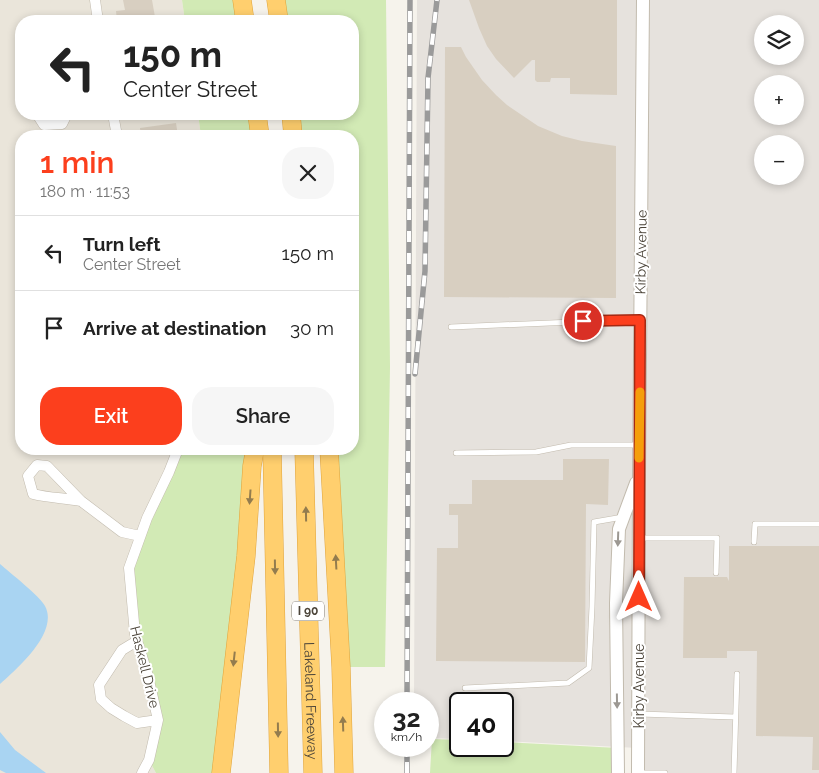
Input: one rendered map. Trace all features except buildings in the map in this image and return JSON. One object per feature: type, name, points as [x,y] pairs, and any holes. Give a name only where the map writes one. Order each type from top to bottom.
[{"type":"highway","points":[[242,0],[244,15]]},
{"type":"highway","points":[[276,0],[278,15]]},
{"type":"highway","points":[[221,773],[246,556],[254,455]]},
{"type":"highway","name":"I 90","points":[[272,455],[279,773]]},
{"type":"highway","name":"Lakeland Freeway","points":[[304,455],[313,773]]},
{"type":"highway","points":[[329,455],[341,667],[344,773]]},
{"type":"street","points":[[95,0],[97,15]]},
{"type":"street","name":"Kirby Avenue","points":[[638,773],[643,0]]},
{"type":"street","points":[[41,120],[44,125],[62,124],[64,120]]},
{"type":"street","name":"Haskell Drive","points":[[142,773],[150,760],[158,720],[148,676],[135,634],[129,568],[147,518],[176,455]]},
{"type":"street","points":[[81,501],[33,494],[28,476],[37,465],[47,466],[81,501],[122,532],[140,536]]},
{"type":"street","points":[[618,773],[616,603],[619,529],[639,476]]},
{"type":"street","points":[[137,641],[122,650],[99,685],[101,699],[111,708],[137,723],[158,720]]},
{"type":"lane","points":[[451,327],[640,320]]},
{"type":"lane","points":[[456,453],[536,452],[571,445],[639,445]]},
{"type":"lane","points":[[464,688],[568,683],[589,668],[594,522],[623,517]]},
{"type":"lane","points":[[754,542],[755,524],[819,524]]},
{"type":"lane","points":[[639,538],[717,538],[716,573]]},
{"type":"lane","points":[[734,773],[736,674]]},
{"type":"lane","points":[[638,714],[735,717]]},
{"type":"lane","points":[[638,773],[665,773]]},
{"type":"shaded area","points":[[0,0],[182,0],[184,15],[15,15],[15,120],[199,120],[200,130],[15,130],[15,455],[178,455],[158,720],[149,760],[156,773],[0,773]]},
{"type":"shaded area","points":[[417,0],[819,0],[819,773],[638,773],[638,748],[514,742],[514,692],[449,692],[449,739],[439,738],[439,692],[414,692]]},
{"type":"green space","points":[[182,0],[242,0],[244,15],[184,15]]},
{"type":"green space","points":[[276,0],[386,0],[390,367],[385,667],[341,667],[329,455],[359,455],[359,130],[292,130],[292,120],[359,120],[359,15],[278,15]]},
{"type":"green space","points":[[199,120],[258,120],[259,130],[200,130]]},
{"type":"green space","points":[[176,455],[254,455],[221,773],[156,773],[149,760],[158,720],[135,634],[129,568]]},
{"type":"green space","points":[[439,739],[449,740],[449,757],[514,757],[514,743],[618,748],[618,773],[430,773],[431,757],[439,757]]},
{"type":"water","points":[[0,564],[37,596],[45,606],[48,616],[42,638],[17,669],[0,684]]},
{"type":"water","points":[[0,732],[15,750],[46,773],[6,773],[0,770]]},
{"type":"railway","points":[[407,692],[410,0]]},
{"type":"railway","points":[[415,374],[425,271],[428,78],[437,0]]},
{"type":"railway","points":[[407,757],[407,773]]},
{"type":"slow traffic","points":[[639,458],[640,392]]},
{"type":"route","points":[[583,321],[640,320],[639,597]]}]
